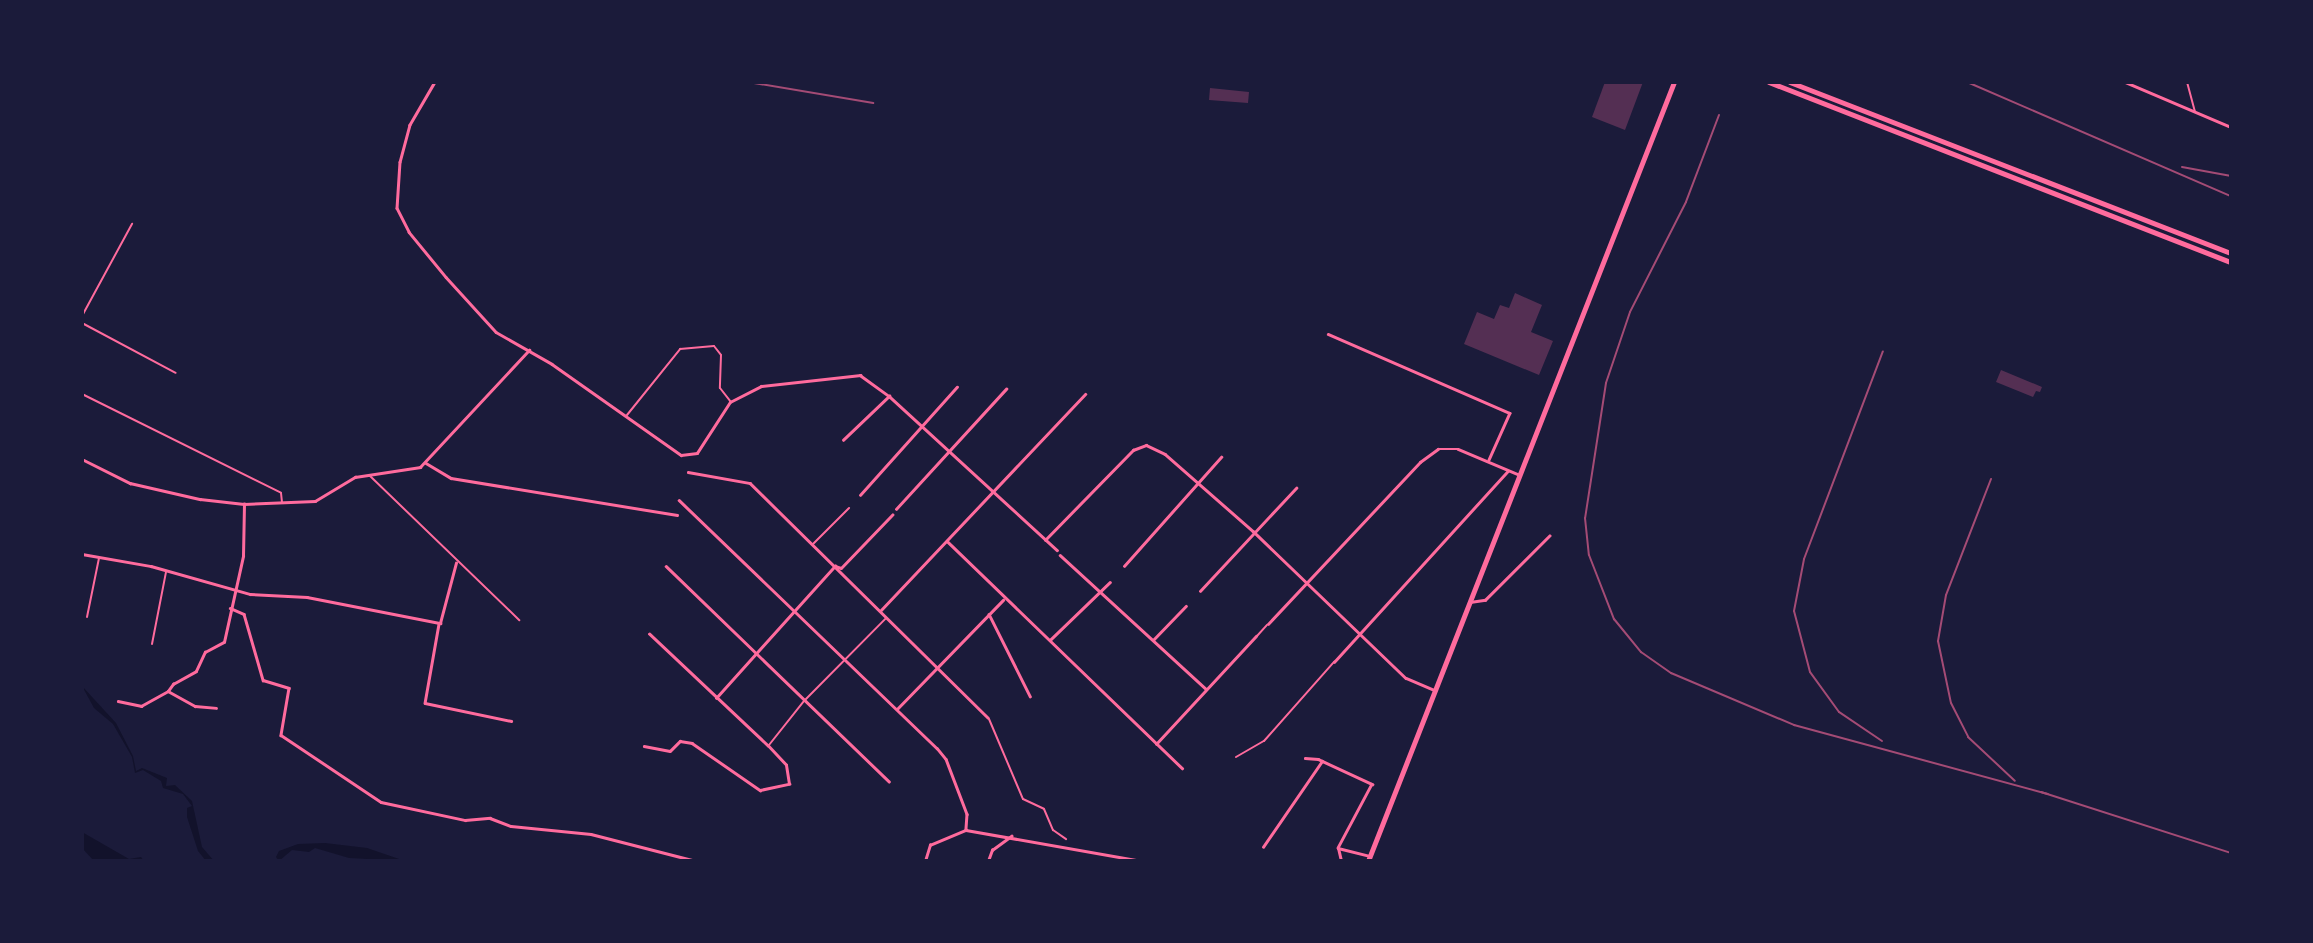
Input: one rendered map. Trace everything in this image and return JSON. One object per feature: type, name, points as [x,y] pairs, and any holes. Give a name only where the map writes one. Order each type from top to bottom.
[{"type":"main road","points":[[1369,858],[1674,82]]},
{"type":"main road","points":[[1769,82],[2231,262]]},
{"type":"main road","points":[[1790,82],[2231,253]]},
{"type":"main road","points":[[1868,121],[1871,113]]},
{"type":"main road","points":[[1936,148],[1940,141]]},
{"type":"main road","points":[[2057,194],[2060,187]]},
{"type":"street","points":[[435,82],[410,125],[398,176],[397,208],[409,232],[484,321],[688,455],[705,445],[730,402],[761,386],[848,375],[867,379],[1057,550]]},
{"type":"street","points":[[2125,82],[2231,127]]},
{"type":"street","points":[[1328,334],[1510,413],[1489,460]]},
{"type":"street","points":[[82,459],[145,487],[244,504],[315,501],[369,474],[405,473],[426,463],[529,350]]},
{"type":"street","points":[[860,495],[957,387]]},
{"type":"street","points":[[896,509],[1006,389]]},
{"type":"street","points":[[880,611],[1086,394]]},
{"type":"street","points":[[843,439],[889,396]]},
{"type":"street","points":[[1045,540],[1133,450],[1146,445],[1165,454],[1253,531],[1406,678],[1435,690]]},
{"type":"street","points":[[1268,624],[1420,463],[1438,449],[1458,449],[1520,475]]},
{"type":"street","points":[[1124,566],[1220,457]]},
{"type":"street","points":[[426,463],[451,478],[677,515]]},
{"type":"street","points":[[1334,663],[1508,471]]},
{"type":"street","points":[[688,472],[750,483],[988,718]]},
{"type":"street","points":[[1200,592],[1253,531],[1296,488]]},
{"type":"street","points":[[679,500],[796,609],[946,759],[967,814],[966,830]]},
{"type":"street","points":[[118,701],[141,706],[168,691],[173,684],[196,671],[205,652],[224,642],[244,545],[244,504]]},
{"type":"street","points":[[835,566],[841,568],[892,515]]},
{"type":"street","points":[[1470,602],[1485,600],[1549,537]]},
{"type":"street","points":[[947,541],[1003,600],[1050,640],[1182,768]]},
{"type":"street","points":[[82,554],[236,589],[307,597],[440,623]]},
{"type":"street","points":[[1060,555],[1206,689]]},
{"type":"street","points":[[456,563],[440,623],[425,703],[511,721]]},
{"type":"street","points":[[666,566],[753,653],[889,781]]},
{"type":"street","points":[[716,698],[753,653],[835,566]]},
{"type":"street","points":[[1050,640],[1098,589],[1110,582]]},
{"type":"street","points":[[897,709],[1003,600]]},
{"type":"street","points":[[1153,640],[1186,606]]},
{"type":"street","points":[[230,608],[244,614],[263,680],[289,688],[281,735],[381,802],[465,820],[490,818],[511,826],[591,834],[696,861]]},
{"type":"street","points":[[989,614],[1030,696]]},
{"type":"street","points":[[644,746],[670,751],[680,741],[692,743],[765,791],[789,784],[786,765],[649,634]]},
{"type":"street","points":[[1156,744],[1256,636]]},
{"type":"street","points":[[168,691],[195,706],[216,708]]},
{"type":"street","points":[[1305,758],[1322,761],[1372,784],[1338,848],[1341,861]]},
{"type":"street","points":[[1263,847],[1322,761]]},
{"type":"street","points":[[925,861],[930,845],[966,830],[1140,861]]},
{"type":"street","points":[[988,861],[992,850],[1011,836]]},
{"type":"street","points":[[1338,848],[1369,858]]},
{"type":"street","points":[[1100,861],[1101,855]]},
{"type":"lane","points":[[2137,82],[2138,88]]},
{"type":"lane","points":[[2187,82],[2195,112]]},
{"type":"lane","points":[[82,316],[132,224]]},
{"type":"lane","points":[[82,323],[176,373]]},
{"type":"lane","points":[[626,416],[680,349],[713,346],[721,355],[720,388],[730,402]]},
{"type":"lane","points":[[82,394],[281,493],[282,503]]},
{"type":"lane","points":[[369,474],[456,563],[519,620]]},
{"type":"lane","points":[[812,544],[849,508]]},
{"type":"lane","points":[[87,617],[99,557]]},
{"type":"lane","points":[[152,644],[166,572]]},
{"type":"lane","points":[[768,746],[804,701],[887,618]]},
{"type":"lane","points":[[1256,636],[1268,624]]},
{"type":"lane","points":[[1236,757],[1264,740],[1334,663]]},
{"type":"lane","points":[[988,718],[1023,799],[1044,809],[1052,830],[1066,839]]},
{"type":"shaded area","points":[[82,686],[116,723],[133,756],[136,771],[142,768],[167,778],[166,786],[175,785],[192,801],[202,847],[214,861],[206,861],[198,851],[187,817],[187,808],[192,806],[183,794],[163,788],[161,781],[143,770],[135,773],[132,757],[113,724],[94,708]]},
{"type":"shaded area","points":[[82,832],[129,859],[141,857],[144,861],[94,861],[82,848]]},
{"type":"shaded area","points":[[325,843],[367,848],[405,861],[349,858],[315,848],[309,852],[292,850],[279,861],[276,857],[279,851],[298,844]]},
{"type":"building","points":[[1605,82],[1643,82],[1625,130],[1592,117]]},
{"type":"building","points":[[1210,88],[1249,92],[1248,103],[1209,100]]},
{"type":"building","points":[[1515,293],[1542,305],[1531,332],[1553,341],[1539,375],[1464,344],[1477,312],[1494,319],[1500,305],[1509,308]]},
{"type":"building","points":[[2001,370],[2042,387],[2040,392],[2036,391],[2033,397],[1996,382]]},
{"type":"railway","points":[[748,82],[873,103]]},
{"type":"railway","points":[[1967,82],[2231,196]]},
{"type":"railway","points":[[1719,115],[1686,202],[1630,312],[1606,383],[1585,518],[1589,555],[1614,619],[1641,652],[1671,673],[1794,725],[2048,794]]},
{"type":"railway","points":[[2182,167],[2231,176]]},
{"type":"railway","points":[[1882,741],[1839,712],[1810,672],[1794,611],[1804,559],[1883,351]]},
{"type":"railway","points":[[1991,479],[1946,595],[1938,641],[1951,703],[1968,737],[2015,781]]},
{"type":"railway","points":[[2041,792],[2231,853]]}]
